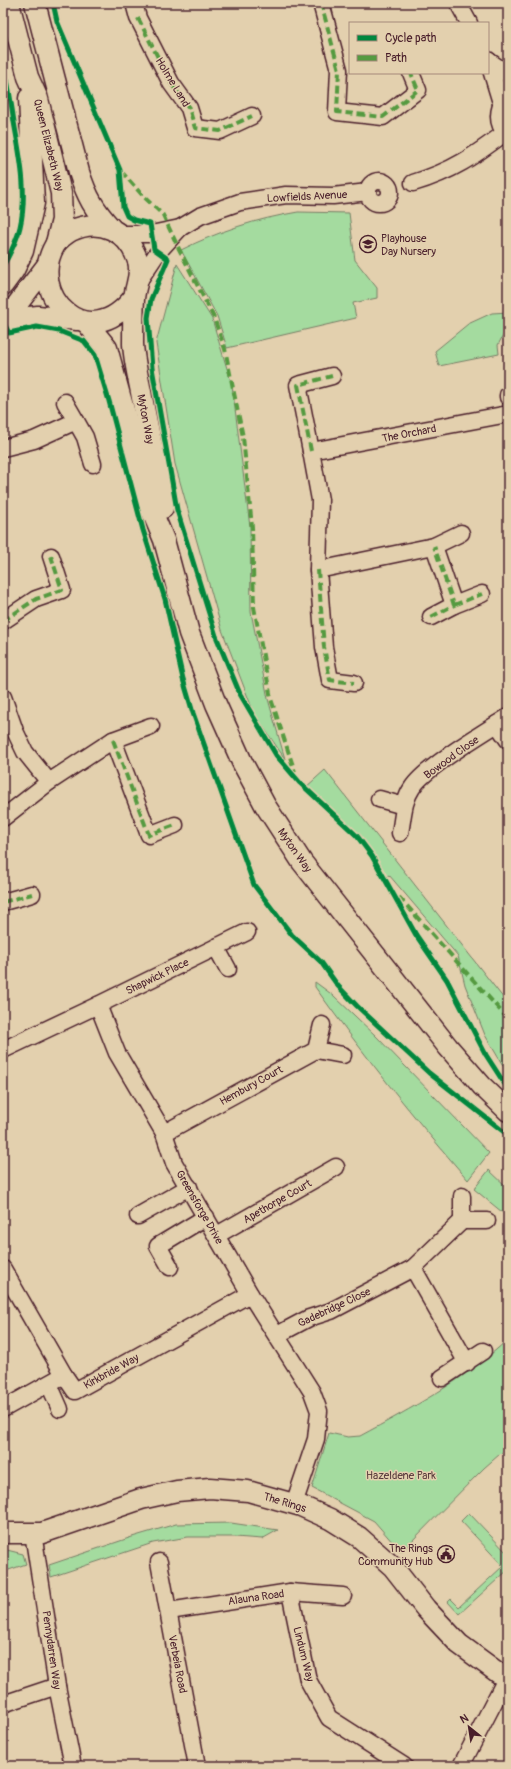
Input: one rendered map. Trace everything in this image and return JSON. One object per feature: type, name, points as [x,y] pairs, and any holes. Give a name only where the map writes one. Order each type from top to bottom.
[{"type":"street","name":"Queen Elizabeth Way","points":[[9,3],[28,76],[38,99],[61,193],[62,220],[56,243]]},
{"type":"street","name":"Queen Elizabeth Way","points":[[35,3],[79,172],[88,197],[98,214],[116,231]]},
{"type":"street","name":"Holme Land","points":[[134,3],[138,18],[171,83],[189,108],[195,128],[220,131],[252,116]]},
{"type":"street","points":[[321,3],[339,70],[337,112],[383,117],[418,90],[411,74]]},
{"type":"street","points":[[458,3],[468,22]]},
{"type":"street","points":[[489,61],[508,74]]},
{"type":"street","points":[[413,183],[438,176],[471,159],[507,133],[502,122],[505,101],[489,62]]},
{"type":"street","points":[[3,285],[14,270],[23,251],[34,203],[28,76]]},
{"type":"street","name":"Lowfields Avenue","points":[[137,288],[158,252],[180,228],[200,216],[240,202],[286,195],[333,196],[368,192]]},
{"type":"street","points":[[98,225],[116,231],[132,247],[138,262],[137,288],[126,308],[115,317],[102,322],[38,316],[4,320],[48,264],[56,243],[66,234],[79,227],[98,225]]},
{"type":"street","name":"Lowfields Avenue","points":[[116,231],[151,234],[180,228]]},
{"type":"street","points":[[48,264],[49,284],[57,301],[66,312],[82,321]]},
{"type":"street","name":"Myton Way","points":[[137,288],[133,345],[163,507],[164,540]]},
{"type":"street","name":"Myton Way","points":[[82,321],[107,348],[151,509],[164,540],[189,633],[216,704],[242,762],[265,805],[302,862],[448,1047],[482,1086],[508,1111]]},
{"type":"street","points":[[332,376],[298,384],[320,500],[318,570],[324,647],[330,680],[354,683]]},
{"type":"street","points":[[65,402],[85,437],[93,464]]},
{"type":"street","name":"The Orchard","points":[[310,452],[508,414]]},
{"type":"street","points":[[3,448],[34,440],[76,421]]},
{"type":"street","points":[[318,570],[434,546],[461,533]]},
{"type":"street","points":[[434,546],[454,605]]},
{"type":"street","points":[[3,621],[36,599],[62,590],[51,556]]},
{"type":"street","points":[[431,617],[454,605],[482,594]]},
{"type":"street","points":[[3,697],[15,731],[25,752],[49,782]]},
{"type":"street","points":[[503,720],[508,740]]},
{"type":"street","name":"Bowood Close","points":[[400,832],[404,806],[412,788],[422,777],[503,720]]},
{"type":"street","points":[[3,818],[49,782],[113,740],[151,726]]},
{"type":"street","points":[[113,740],[149,835],[175,825]]},
{"type":"street","points":[[379,799],[404,806]]},
{"type":"street","points":[[3,902],[32,894]]},
{"type":"street","name":"Shapwick Place","points":[[98,1005],[247,932]]},
{"type":"street","points":[[216,947],[228,969]]},
{"type":"street","points":[[3,1050],[98,1005]]},
{"type":"street","name":"Greensforge Drive","points":[[98,1005],[117,1053],[164,1133],[174,1163],[250,1294],[312,1392],[319,1411],[316,1439],[294,1504]]},
{"type":"street","points":[[322,1025],[316,1050],[343,1055]]},
{"type":"street","name":"Hembury Court","points":[[164,1133],[316,1050]]},
{"type":"street","name":"Apethorpe Court","points":[[217,1235],[336,1167]]},
{"type":"street","points":[[138,1216],[189,1187]]},
{"type":"street","points":[[462,1196],[462,1221],[487,1221]]},
{"type":"street","points":[[170,1267],[158,1246],[206,1217]]},
{"type":"street","name":"Gadebridge Close","points":[[277,1335],[309,1318],[331,1311],[413,1268],[462,1221]]},
{"type":"street","points":[[413,1268],[466,1362]]},
{"type":"street","name":"Kirkbride Way","points":[[3,1269],[64,1375],[75,1391],[250,1294]]},
{"type":"street","points":[[442,1378],[483,1351]]},
{"type":"street","points":[[3,1410],[64,1375]]},
{"type":"street","points":[[49,1384],[60,1409]]},
{"type":"street","name":"The Rings","points":[[3,1533],[42,1533],[141,1499],[177,1491],[210,1488],[248,1491],[294,1504],[330,1519],[359,1537],[393,1567],[426,1609],[459,1644],[507,1680]]},
{"type":"street","name":"Pennydarren Way","points":[[33,1533],[57,1686],[73,1766]]},
{"type":"street","name":"Verbeia Road","points":[[159,1562],[198,1766]]},
{"type":"street","name":"Alauna Road","points":[[169,1611],[290,1592],[343,1596]]},
{"type":"street","name":"Lindum Way","points":[[290,1592],[308,1680],[329,1718],[404,1766]]},
{"type":"street","points":[[461,1766],[507,1680]]},
{"type":"street","points":[[3,1704],[57,1686]]},
{"type":"green space","points":[[298,212],[349,213],[355,260],[377,288],[377,298],[353,303],[356,318],[227,348],[217,316],[181,250],[238,226],[267,218]]},
{"type":"green space","points":[[177,264],[212,319],[232,385],[250,527],[251,612],[268,699],[285,759],[254,713],[222,630],[175,464],[156,343]]},
{"type":"green space","points":[[508,312],[508,326],[498,345],[499,354],[439,366],[435,351],[468,324],[492,313]]},
{"type":"green space","points":[[325,770],[508,1004],[508,1074],[485,1035],[465,985],[458,956],[389,875],[384,878],[372,856],[357,836],[305,788]]},
{"type":"green space","points":[[315,982],[334,996],[376,1036],[489,1153],[468,1180],[370,1061],[315,987]]},
{"type":"green space","points":[[489,1170],[508,1188],[508,1217],[474,1189]]},
{"type":"green space","name":"Hazeldene Park","points":[[508,1339],[508,1447],[484,1468],[401,1552],[374,1521],[312,1488],[329,1433],[348,1437],[360,1436],[418,1404],[456,1380],[474,1368]]},
{"type":"green space","points":[[469,1513],[508,1554],[508,1570],[459,1614],[448,1602],[451,1599],[459,1607],[503,1566],[461,1521]]},
{"type":"green space","points":[[231,1523],[278,1530],[262,1539],[235,1537],[188,1537],[153,1543],[51,1577],[49,1565],[132,1537],[176,1524]]},
{"type":"green space","points":[[3,1549],[23,1554],[26,1564],[3,1572]]},
{"type":"marked path","points":[[321,3],[339,70],[337,112],[383,117],[418,90],[411,74]]},
{"type":"marked path","points":[[138,18],[171,83],[189,108],[195,128],[220,131],[252,116]]},
{"type":"marked path","points":[[121,171],[143,196],[163,215],[214,318],[225,349],[243,437],[252,527],[254,607],[271,699],[295,772]]},
{"type":"marked path","points":[[311,451],[298,385],[332,376]]},
{"type":"marked path","points":[[431,617],[454,605],[434,546]]},
{"type":"marked path","points":[[3,621],[36,599],[62,590],[51,556]]},
{"type":"marked path","points":[[318,570],[324,647],[330,680],[354,683]]},
{"type":"marked path","points":[[454,605],[482,594]]},
{"type":"marked path","points":[[113,740],[149,835],[175,825]]},
{"type":"marked path","points":[[3,902],[32,894]]},
{"type":"marked path","points":[[399,897],[508,1019]]},
{"type":"cycle path","points":[[53,3],[57,21],[120,170],[123,207],[127,216],[134,220],[150,224],[154,249],[168,259],[151,299],[148,318],[152,368],[177,510],[216,636],[240,694],[276,755],[300,783],[357,836],[372,856],[416,935],[447,980],[486,1055],[508,1089]]},
{"type":"cycle path","points":[[3,62],[21,161],[23,188],[22,214],[19,232],[3,266]]},
{"type":"cycle path","points":[[3,322],[9,333],[37,327],[59,331],[84,341],[95,355],[109,401],[143,530],[165,599],[183,679],[193,713],[254,885],[292,935],[321,962],[338,986],[357,1006],[429,1073],[508,1135]]},
{"type":"place","name":"Playhouse Day Nursery","points":[[368,244]]},
{"type":"place","name":"The Rings Community Hub","points":[[446,1554]]}]
